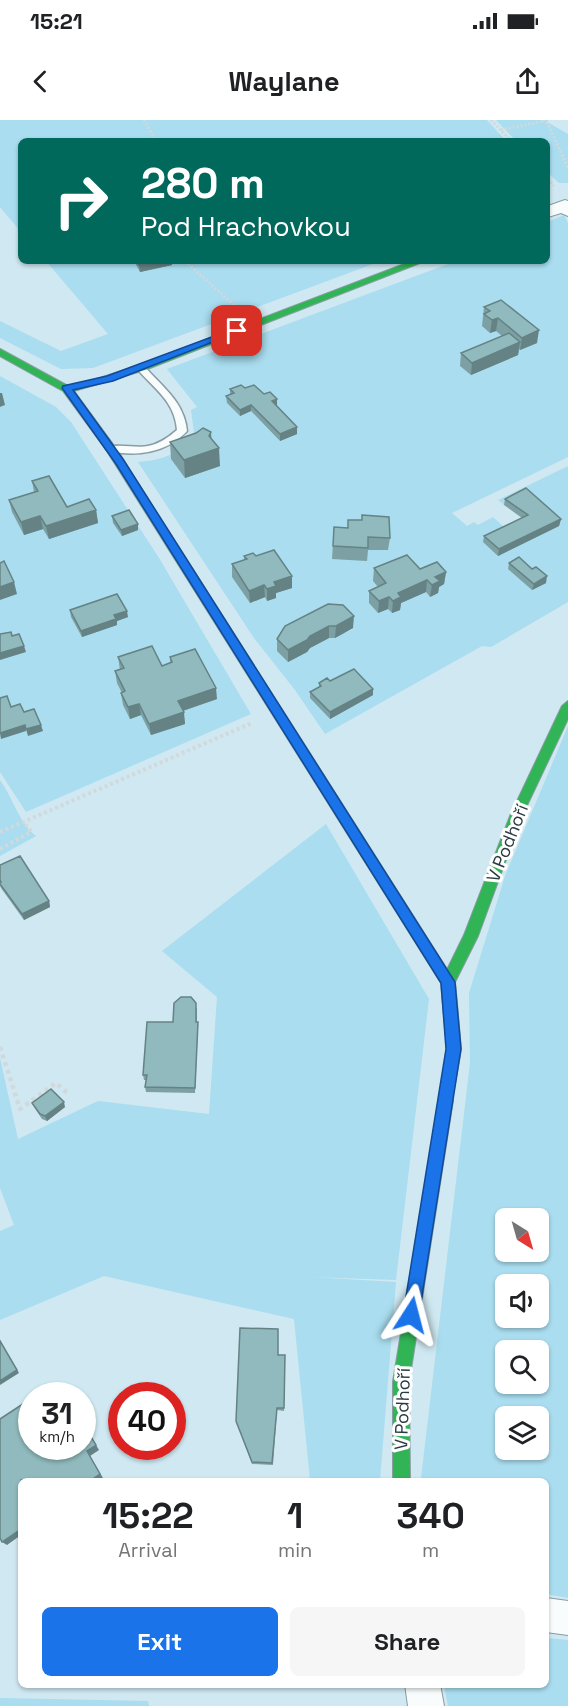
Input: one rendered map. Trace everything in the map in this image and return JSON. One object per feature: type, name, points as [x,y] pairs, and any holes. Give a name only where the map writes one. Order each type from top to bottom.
[{"type":"street","points":[[550,212],[567,208]]},
{"type":"street","points":[[0,352],[67,388],[93,384],[141,368],[412,264]]},
{"type":"street","name":"V Podhoří","points":[[67,388],[111,450],[448,982],[454,1049],[401,1382],[400,1478]]},
{"type":"street","name":"V Podhoří","points":[[448,982],[471,936],[516,816],[568,706]]},
{"type":"street","points":[[549,1615],[568,1618]]},
{"type":"street","points":[[423,1688],[426,1706]]},
{"type":"lane","points":[[111,450],[140,452],[168,442],[182,431],[182,417],[177,406],[141,368]]},
{"type":"path","points":[[144,120],[154,138]]},
{"type":"path","points":[[491,120],[508,138]]},
{"type":"path","points":[[501,130],[544,121],[568,168]]},
{"type":"path","points":[[188,264],[256,324]]},
{"type":"path","points":[[0,832],[278,712]]},
{"type":"path","points":[[0,849],[31,832],[24,822]]},
{"type":"path","points":[[0,1047],[20,1109],[56,1083],[67,1093]]},
{"type":"shaded area","points":[[0,120],[487,120],[503,138],[18,138],[18,228],[0,207]]},
{"type":"shaded area","points":[[496,120],[548,120],[547,122],[568,134],[568,183],[559,183],[550,175],[550,138],[513,138]]},
{"type":"shaded area","points":[[564,215],[568,223],[568,457],[452,513],[467,526],[474,522],[478,525],[493,517],[507,530],[559,526],[525,495],[504,505],[498,500],[568,466],[568,602],[491,647],[482,646],[325,734],[295,690],[254,638],[138,462],[170,455],[182,447],[194,433],[191,410],[197,407],[167,369],[448,264],[550,264],[550,221]],"holes":[[[227,403],[277,406],[272,408],[280,441],[251,411],[240,416]],[[233,576],[276,598],[267,601],[265,597],[250,603]],[[373,581],[437,593],[430,597],[426,592],[397,605],[392,613],[388,609],[378,613],[385,596]],[[324,618],[353,629],[321,641],[307,652]]]},
{"type":"shaded area","points":[[49,264],[373,264],[93,368],[61,369],[0,338],[0,321],[61,351],[108,334]]},
{"type":"shaded area","points":[[0,376],[56,407],[71,422],[159,558],[251,714],[26,812],[0,772],[0,407],[4,406],[0,397]]},
{"type":"shaded area","points":[[568,726],[568,1598],[549,1595],[549,1478],[421,1478],[470,1063],[469,993],[505,876]]},
{"type":"shaded area","points":[[0,780],[25,824],[36,836],[0,856]]},
{"type":"shaded area","points":[[326,824],[429,999],[396,1280],[311,1277],[396,1282],[380,1478],[310,1478],[294,1319],[104,1276],[0,1320],[0,1231],[14,1225],[0,1188],[0,1058],[18,1139],[98,1101],[209,1114],[217,997],[162,951]]},
{"type":"shaded area","points":[[549,1638],[568,1640],[568,1706],[448,1706],[445,1688],[549,1688]]},
{"type":"shaded area","points":[[0,1698],[148,1701],[149,1706],[0,1706]]},
{"type":"building","points":[[501,300],[539,330],[522,338],[498,318],[492,320],[484,314],[490,311],[484,307]]},
{"type":"building","points":[[509,333],[520,342],[472,363],[461,353]]},
{"type":"building","points":[[241,385],[245,388],[254,385],[264,394],[270,392],[277,399],[272,401],[297,427],[280,434],[251,405],[240,410],[226,396],[234,393],[230,389]]},
{"type":"building","points":[[203,428],[211,432],[209,436],[219,448],[184,460],[170,442],[196,433]]},
{"type":"building","points":[[49,476],[67,507],[89,499],[96,510],[46,526],[40,516],[21,522],[9,500],[38,491],[32,481]]},
{"type":"building","points":[[526,488],[561,519],[499,549],[484,536],[528,515],[505,499]]},
{"type":"building","points":[[129,510],[138,524],[121,530],[112,516]]},
{"type":"building","points":[[362,515],[389,517],[390,538],[368,537],[368,548],[333,546],[334,527],[348,528],[348,520],[362,520]]},
{"type":"building","points":[[274,550],[292,576],[274,582],[276,586],[267,589],[264,585],[249,591],[232,564],[247,559],[244,556],[253,553],[256,556]]},
{"type":"building","points":[[407,555],[420,569],[437,562],[446,572],[435,577],[440,581],[432,585],[427,580],[398,593],[401,597],[393,601],[389,597],[379,601],[369,591],[386,583],[374,568]]},
{"type":"building","points":[[519,557],[532,569],[536,567],[547,576],[534,584],[509,563]]},
{"type":"building","points":[[4,561],[14,582],[0,587],[0,563]]},
{"type":"building","points":[[117,594],[127,611],[114,615],[116,619],[81,631],[70,610]]},
{"type":"building","points":[[328,604],[343,605],[354,616],[336,626],[329,626],[288,650],[277,639],[285,626]]},
{"type":"building","points":[[11,632],[12,636],[19,634],[24,646],[0,653],[0,634]]},
{"type":"building","points":[[152,646],[162,666],[172,662],[170,657],[195,649],[216,688],[178,701],[184,712],[149,724],[139,704],[128,707],[121,693],[125,691],[115,671],[124,668],[118,657]]},
{"type":"building","points":[[354,669],[373,689],[330,712],[310,692],[321,686],[319,683],[327,678],[330,681]]},
{"type":"building","points":[[7,696],[11,707],[20,704],[24,712],[34,709],[41,725],[26,729],[25,725],[0,733],[0,698]]},
{"type":"building","points":[[20,856],[49,901],[22,914],[0,884],[0,865]]},
{"type":"building","points":[[181,997],[191,997],[196,1003],[196,1022],[198,1022],[195,1088],[145,1087],[147,1075],[143,1075],[147,1022],[173,1022],[174,1003]]},
{"type":"building","points":[[51,1089],[64,1102],[45,1116],[40,1114],[32,1103]]},
{"type":"building","points":[[240,1328],[278,1329],[278,1355],[285,1355],[284,1408],[277,1408],[272,1463],[252,1462],[236,1421]]},
{"type":"building","points":[[0,1341],[17,1370],[0,1381]]},
{"type":"building","points":[[18,1407],[18,1460],[92,1460],[100,1474],[94,1478],[18,1478],[18,1531],[2,1542],[0,1538],[0,1419]]},
{"type":"traffic: fast","points":[[0,352],[67,389],[85,386],[141,368],[412,264]]},
{"type":"traffic: fast","points":[[67,389],[111,449],[319,778]]},
{"type":"traffic: fast","points":[[448,982],[471,936],[516,816],[568,706]]},
{"type":"traffic: fast","points":[[401,1478],[401,1382],[446,1100]]},
{"type":"traffic: slow","points":[[319,778],[448,982],[454,1049],[446,1100]]},
{"type":"route","points":[[237,331],[110,379],[67,388],[119,462],[448,982],[454,1049],[411,1315]]}]
